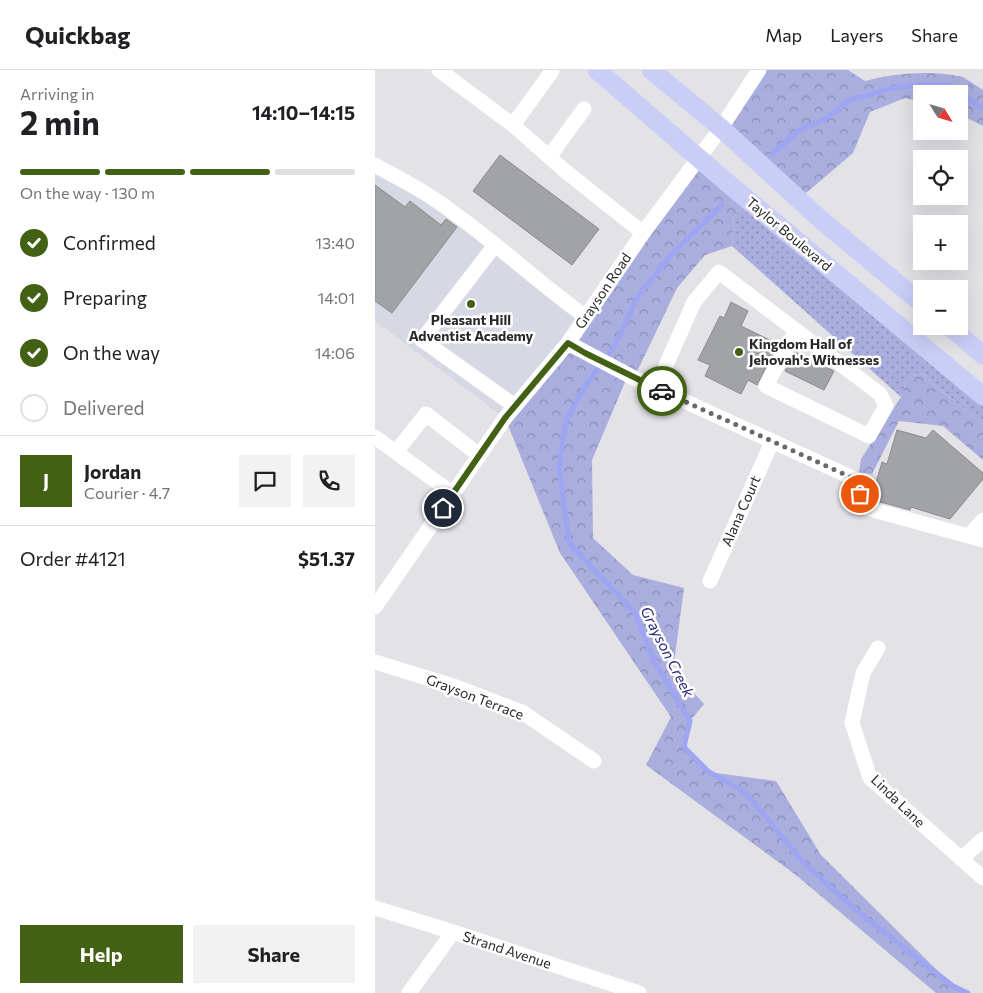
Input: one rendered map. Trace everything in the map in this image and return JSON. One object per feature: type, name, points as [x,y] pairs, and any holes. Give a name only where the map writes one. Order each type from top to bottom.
[{"type":"main road","name":"Taylor Boulevard","points":[[597,70],[983,396]]},
{"type":"main road","points":[[651,70],[721,128],[820,218],[913,296]]},
{"type":"main road","points":[[960,335],[983,355]]},
{"type":"street","points":[[439,70],[513,125],[549,157],[643,233]]},
{"type":"street","name":"Grayson Road","points":[[375,608],[479,455],[515,406],[568,343],[643,233],[721,128],[759,70]]},
{"type":"street","points":[[513,125],[552,71]]},
{"type":"street","points":[[549,157],[584,109]]},
{"type":"street","points":[[375,165],[431,197],[495,245],[550,291],[586,316]]},
{"type":"street","points":[[495,245],[422,340],[515,406]]},
{"type":"street","points":[[656,388],[694,302],[719,272],[796,330],[880,394],[886,406],[869,436],[766,386],[796,330]]},
{"type":"street","points":[[568,343],[628,375],[855,479],[866,508],[976,538],[983,520]]},
{"type":"street","points":[[396,452],[426,414],[479,455]]},
{"type":"street","points":[[375,437],[453,493]]},
{"type":"street","name":"Alana Court","points":[[711,581],[772,442]]},
{"type":"street","name":"Linda Lane","points":[[878,648],[863,673],[853,723],[870,778],[983,878]]},
{"type":"street","name":"Grayson Terrace","points":[[375,662],[456,687],[522,712],[594,761]]},
{"type":"street","points":[[961,859],[983,839]]},
{"type":"street","name":"Strand Avenue","points":[[375,908],[639,993]]},
{"type":"street","points":[[409,993],[453,932]]},
{"type":"shaded area","name":"Pleasant Hill Adventist Academy","points":[[375,165],[586,317],[505,418],[375,321]]},
{"type":"green space","points":[[759,70],[848,70],[865,81],[914,73],[951,75],[963,77],[983,90],[983,126],[968,118],[968,85],[913,85],[913,100],[905,98],[870,112],[853,153],[799,199],[721,128]]},
{"type":"green space","points":[[698,157],[749,200],[734,216],[732,246],[705,255],[677,288],[634,378],[628,375],[592,460],[593,538],[633,575],[684,588],[673,670],[704,704],[690,721],[684,747],[709,772],[776,781],[821,855],[953,986],[968,993],[936,993],[796,875],[646,765],[671,717],[560,553],[505,418]]},
{"type":"green space","points":[[749,200],[983,396],[983,424],[920,372],[906,381],[901,397],[732,246],[734,216]]},
{"type":"green space","points":[[920,372],[983,424],[983,460],[943,426],[899,421],[872,474],[859,472],[861,459],[901,397],[906,381]]},
{"type":"building","points":[[500,155],[599,229],[572,265],[473,191]]},
{"type":"building","points":[[375,185],[405,207],[410,201],[441,225],[446,219],[457,227],[392,313],[375,301]]},
{"type":"building","name":"Kingdom Hall of Jehovah's Witnesses","points":[[731,302],[748,311],[741,326],[778,344],[757,385],[748,380],[741,394],[705,376],[710,365],[698,360],[720,316],[724,318]]},
{"type":"building","points":[[795,352],[834,371],[824,390],[785,371]]},
{"type":"building","points":[[897,430],[926,438],[933,430],[983,473],[983,479],[950,519],[911,507],[910,510],[873,500],[872,496],[882,462],[887,464]]},
{"type":"waterway","name":"Grayson Creek","points":[[773,153],[801,129],[824,120],[848,101],[892,88],[919,85],[950,85],[983,109]]},
{"type":"waterway","name":"Grayson Creek","points":[[721,206],[672,254],[638,296],[615,345],[584,388],[566,421],[559,467],[569,543],[635,613],[654,661],[690,721],[684,747],[709,772],[746,793],[801,860],[857,911],[953,986],[968,993]]},
{"type":"way so far","points":[[662,391],[855,479],[860,494]]},
{"type":"place","name":"Pleasant Hill Adventist Academy","points":[[471,304]]},
{"type":"place","name":"Kingdom Hall of Jehovah's Witnesses","points":[[739,352]]},
{"type":"route","points":[[443,508],[505,418],[568,343],[662,391]]}]
